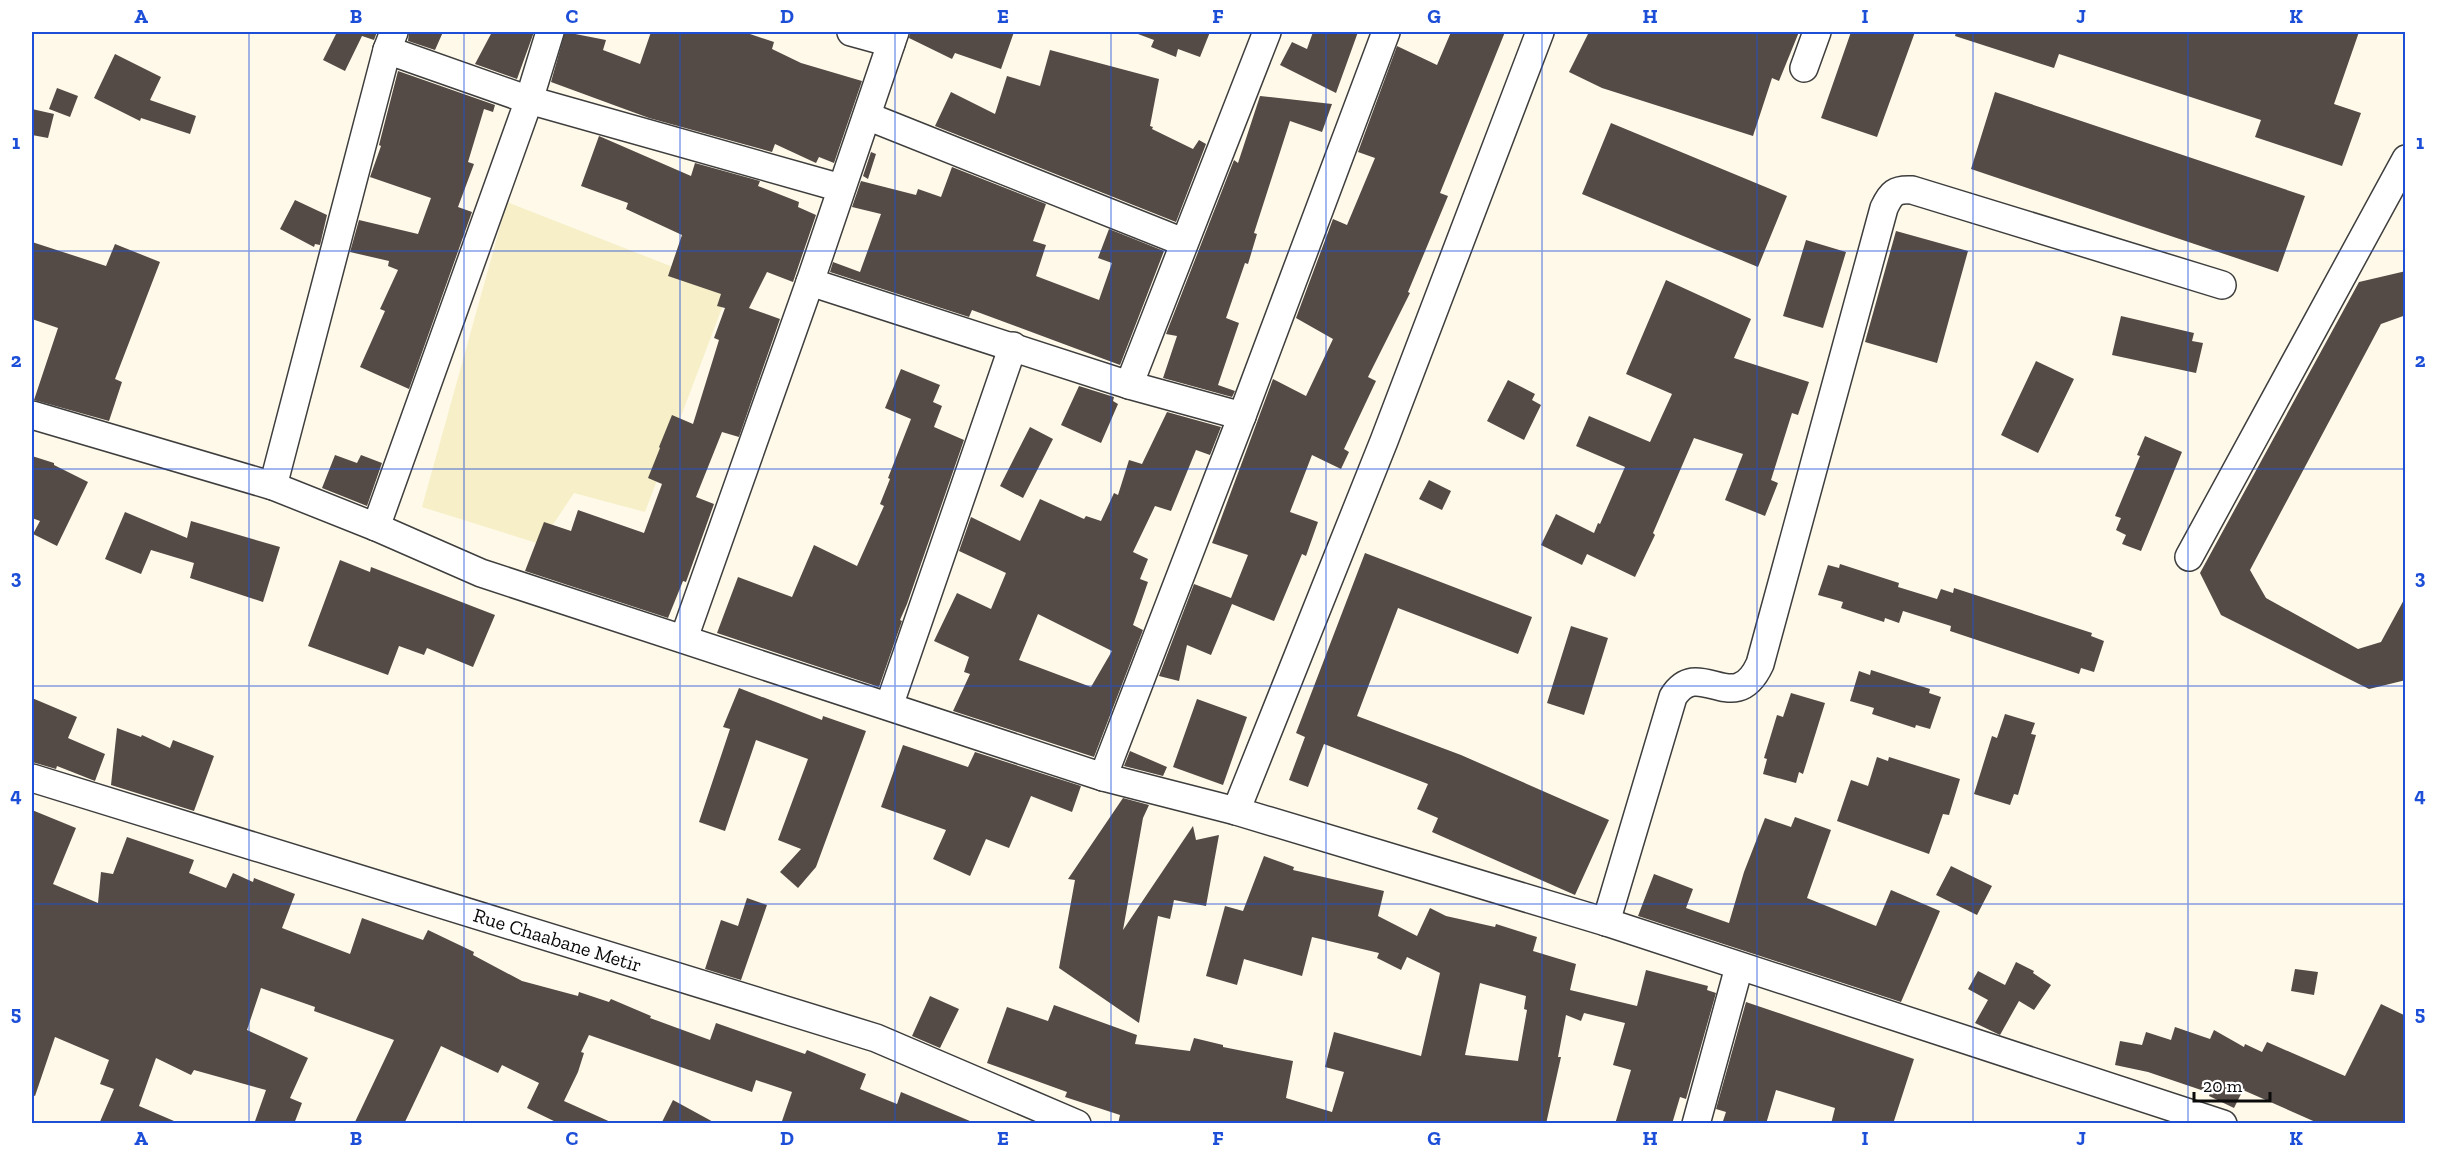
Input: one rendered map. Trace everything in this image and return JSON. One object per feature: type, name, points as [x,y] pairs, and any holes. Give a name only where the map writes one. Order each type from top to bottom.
[{"type":"street","points":[[376,527],[529,100],[550,32]]},
{"type":"street","points":[[684,638],[810,282],[893,37],[851,32]]},
{"type":"street","points":[[1129,385],[1267,32]]},
{"type":"street","points":[[1103,777],[1242,417],[1386,32]]},
{"type":"street","points":[[1236,812],[1384,441],[1540,32]]},
{"type":"street","points":[[1804,68],[1817,32]]},
{"type":"street","points":[[273,486],[390,41],[529,100],[841,188]]},
{"type":"street","points":[[867,116],[1183,242]]},
{"type":"street","points":[[2189,557],[2406,159]]},
{"type":"street","points":[[1606,922],[1673,697],[1685,683],[1696,681],[1726,689],[1738,688],[1755,674],[1760,664],[1884,208],[1890,195],[1899,189],[1912,190],[2222,285]]},
{"type":"street","points":[[810,282],[1129,385],[1242,417]]},
{"type":"street","points":[[889,706],[1013,346]]},
{"type":"street","points":[[32,416],[273,486],[376,527],[481,573],[1103,777],[1236,812],[1606,922],[2223,1124]]},
{"type":"street","name":"Rue Chaabane Metir","points":[[32,777],[876,1038],[1077,1124]]},
{"type":"street","points":[[1696,1124],[1739,967]]},
{"type":"shaded area","points":[[507,202],[729,289],[645,512],[574,493],[540,544],[422,507]]},
{"type":"building","points":[[337,32],[377,32],[374,40],[362,36],[345,71],[323,60]]},
{"type":"building","points":[[409,32],[443,32],[435,50],[408,41]]},
{"type":"building","points":[[492,32],[534,32],[517,79],[475,64]]},
{"type":"building","points":[[565,32],[606,40],[603,50],[640,64],[651,32],[744,32],[774,42],[772,49],[801,63],[862,81],[834,163],[819,157],[816,163],[775,144],[772,152],[649,118],[551,82]]},
{"type":"building","points":[[910,32],[1014,32],[1001,69],[955,53],[952,59],[909,38]]},
{"type":"building","points":[[1138,32],[1210,32],[1200,57],[1178,49],[1176,57],[1151,47],[1154,40]]},
{"type":"building","points":[[1313,32],[1358,32],[1336,93],[1280,65],[1292,42],[1307,49]]},
{"type":"building","points":[[1451,32],[1505,32],[1440,193],[1448,196],[1408,292],[1410,293],[1368,377],[1376,381],[1344,449],[1349,452],[1341,469],[1312,455],[1290,512],[1318,522],[1306,556],[1302,554],[1274,621],[1232,604],[1211,655],[1187,645],[1179,681],[1159,676],[1194,584],[1231,598],[1248,555],[1212,543],[1273,379],[1306,396],[1333,339],[1296,318],[1333,219],[1347,225],[1375,158],[1358,152],[1397,46],[1437,65]]},
{"type":"building","points":[[1589,32],[1799,32],[1779,81],[1772,78],[1753,136],[1602,88],[1569,72]]},
{"type":"building","points":[[1851,32],[1915,32],[1877,137],[1821,118]]},
{"type":"building","points":[[1956,32],[2359,32],[2334,104],[2361,113],[2342,166],[2255,137],[2261,120],[2059,54],[2054,68],[1955,36]]},
{"type":"building","points":[[1050,50],[1159,79],[1150,126],[1153,127],[1152,129],[1193,149],[1199,140],[1206,144],[1176,222],[935,126],[951,92],[995,114],[1007,76],[1040,86]]},
{"type":"building","points":[[115,54],[161,77],[150,100],[196,116],[190,134],[141,118],[140,121],[94,98]]},
{"type":"building","points":[[398,71],[495,105],[493,112],[484,109],[468,162],[474,164],[458,207],[472,212],[409,389],[360,367],[385,311],[380,309],[398,270],[388,266],[389,261],[350,252],[359,220],[418,234],[431,198],[370,177],[381,146],[379,145]]},
{"type":"building","points":[[57,88],[78,96],[70,117],[49,109]]},
{"type":"building","points":[[1995,92],[2305,196],[2278,272],[1971,169]]},
{"type":"building","points":[[1260,96],[1332,104],[1322,132],[1290,121],[1254,233],[1257,234],[1248,264],[1245,263],[1226,318],[1239,323],[1218,385],[1235,391],[1232,397],[1163,378],[1177,336],[1166,334],[1234,160],[1238,163]]},
{"type":"building","points":[[32,109],[54,114],[48,138],[32,135]]},
{"type":"building","points":[[1611,123],[1787,196],[1758,267],[1582,194]]},
{"type":"building","points":[[599,136],[691,176],[695,163],[760,181],[758,186],[799,202],[798,207],[816,215],[793,282],[767,272],[749,308],[780,319],[739,437],[722,432],[696,497],[714,504],[686,582],[683,581],[668,618],[525,571],[544,522],[571,531],[578,510],[644,533],[662,484],[648,478],[659,447],[672,415],[693,424],[719,340],[714,338],[725,308],[717,306],[721,294],[668,276],[682,235],[626,209],[628,203],[581,186]]},
{"type":"building","points":[[871,152],[876,154],[868,179],[863,176]]},
{"type":"building","points":[[952,167],[1046,204],[1033,241],[1046,245],[1036,276],[1099,300],[1112,263],[1098,258],[1109,229],[1164,251],[1120,365],[972,310],[969,317],[830,272],[833,262],[860,272],[881,214],[852,207],[861,181],[916,195],[918,189],[941,197]]},
{"type":"building","points":[[295,200],[327,215],[320,245],[315,244],[314,247],[280,229]]},
{"type":"building","points":[[1896,231],[1968,251],[1937,363],[1865,342]]},
{"type":"building","points":[[1806,240],[1846,252],[1823,328],[1783,316]]},
{"type":"building","points":[[32,242],[106,266],[115,244],[160,262],[115,379],[122,382],[109,421],[34,400],[58,328],[32,319]]},
{"type":"building","points":[[2406,271],[2406,315],[2381,324],[2250,570],[2266,598],[2358,649],[2381,642],[2406,596],[2406,680],[2369,689],[2221,615],[2200,573],[2359,282]]},
{"type":"building","points":[[1666,280],[1751,319],[1734,358],[1809,382],[1798,415],[1792,413],[1771,480],[1778,483],[1765,516],[1725,500],[1743,454],[1694,438],[1653,533],[1655,535],[1635,577],[1587,554],[1582,565],[1541,545],[1556,514],[1594,533],[1625,467],[1576,446],[1589,416],[1650,442],[1672,394],[1626,374]]},
{"type":"building","points":[[2121,316],[2194,333],[2192,341],[2203,343],[2196,373],[2112,355]]},
{"type":"building","points":[[2036,361],[2074,379],[2038,453],[2001,435]]},
{"type":"building","points":[[901,369],[940,385],[933,402],[942,406],[934,427],[964,440],[900,620],[902,621],[879,687],[717,633],[738,577],[792,597],[814,545],[857,566],[884,506],[880,504],[890,479],[888,478],[911,419],[885,408]]},
{"type":"building","points":[[1508,380],[1535,394],[1532,400],[1541,405],[1524,440],[1487,421]]},
{"type":"building","points":[[1079,386],[1114,397],[1113,401],[1118,404],[1101,443],[1061,425]]},
{"type":"building","points":[[1167,412],[1221,427],[1210,455],[1196,450],[1171,511],[1155,506],[1133,552],[1148,559],[1140,579],[1148,582],[1133,625],[1143,630],[1094,757],[953,711],[970,674],[964,672],[969,657],[934,641],[957,593],[991,609],[1006,573],[959,551],[971,517],[1020,541],[1040,499],[1084,519],[1086,516],[1101,521],[1114,493],[1118,495],[1129,460],[1142,464]],"holes":[[[1038,614],[1112,651],[1091,687],[1019,660]]]},
{"type":"building","points":[[1030,427],[1053,439],[1023,498],[1000,486]]},
{"type":"building","points":[[2145,436],[2182,452],[2141,551],[2122,544],[2126,535],[2116,530],[2121,518],[2115,516],[2140,456],[2137,455]]},
{"type":"building","points":[[335,455],[357,463],[361,455],[382,463],[367,506],[322,488]]},
{"type":"building","points":[[32,456],[54,463],[88,482],[57,546],[33,534],[40,521],[32,518]]},
{"type":"building","points":[[1429,480],[1451,491],[1442,510],[1419,499]]},
{"type":"building","points":[[125,512],[187,538],[191,521],[280,547],[263,602],[190,578],[194,563],[151,550],[141,574],[105,559]]},
{"type":"building","points":[[1365,553],[1532,617],[1518,654],[1398,608],[1357,716],[1461,755],[1609,820],[1575,895],[1432,832],[1438,818],[1417,809],[1428,784],[1324,744],[1308,787],[1289,780],[1305,737],[1296,733]]},
{"type":"building","points":[[340,560],[370,572],[371,567],[495,615],[473,667],[427,648],[424,655],[399,646],[388,675],[308,646]]},
{"type":"building","points":[[1840,564],[1899,583],[1898,587],[1937,599],[1941,589],[1953,593],[1954,588],[2092,633],[2091,636],[2104,641],[2094,672],[2081,668],[2079,674],[1950,631],[1951,626],[1903,611],[1899,623],[1885,618],[1884,622],[1841,608],[1843,602],[1818,595],[1828,565],[1839,568]]},
{"type":"building","points":[[1571,626],[1608,638],[1584,715],[1547,703]]},
{"type":"building","points":[[1871,670],[1930,689],[1929,693],[1941,697],[1930,729],[1916,725],[1915,728],[1872,714],[1874,708],[1850,701],[1859,671],[1870,675]]},
{"type":"building","points":[[739,688],[822,720],[823,716],[866,731],[816,867],[798,888],[780,872],[801,849],[778,840],[808,759],[756,740],[725,831],[699,822],[730,729],[723,727]]},
{"type":"building","points":[[1791,693],[1825,703],[1803,774],[1799,772],[1796,783],[1763,774],[1767,759],[1764,758],[1777,715],[1783,717]]},
{"type":"building","points":[[32,698],[77,717],[68,738],[105,754],[95,781],[57,766],[56,769],[32,762]]},
{"type":"building","points":[[1197,699],[1247,717],[1223,785],[1173,767]]},
{"type":"building","points":[[2005,714],[2035,723],[2031,734],[2036,735],[2018,795],[2014,794],[2010,805],[1974,794],[1992,736],[1997,738]]},
{"type":"building","points":[[117,728],[141,737],[142,735],[170,748],[173,740],[214,756],[194,811],[111,785]]},
{"type":"building","points":[[903,745],[968,767],[975,752],[1081,786],[1072,812],[1031,796],[1009,848],[986,839],[970,876],[933,859],[946,830],[881,807]]},
{"type":"building","points":[[1130,751],[1167,767],[1163,776],[1124,766]]},
{"type":"building","points":[[1877,757],[1888,761],[1889,757],[1960,779],[1949,815],[1943,814],[1929,854],[1837,821],[1851,780],[1868,786]]},
{"type":"building","points":[[1123,798],[1149,805],[1143,818],[1123,930],[1193,826],[1196,840],[1219,835],[1206,906],[1174,900],[1170,919],[1158,916],[1139,1023],[1059,968],[1075,880],[1068,879]]},
{"type":"building","points":[[32,810],[76,828],[53,884],[98,903],[101,872],[113,874],[127,837],[194,860],[189,873],[226,888],[233,873],[253,882],[254,878],[295,894],[282,928],[350,954],[362,918],[423,940],[428,930],[474,952],[473,955],[522,981],[578,996],[579,992],[609,1002],[611,999],[651,1016],[650,1018],[710,1040],[716,1023],[805,1054],[807,1050],[866,1074],[860,1089],[897,1104],[901,1092],[977,1124],[781,1124],[792,1092],[756,1080],[752,1092],[589,1035],[581,1052],[584,1053],[578,1072],[564,1101],[615,1124],[560,1124],[527,1108],[539,1083],[502,1065],[498,1073],[441,1046],[404,1124],[354,1124],[394,1040],[314,1011],[315,1007],[261,988],[247,1030],[308,1058],[290,1098],[302,1103],[294,1124],[254,1124],[266,1090],[194,1070],[191,1075],[156,1058],[139,1106],[181,1124],[99,1124],[114,1089],[100,1084],[109,1060],[55,1037],[35,1096],[32,1095]]},
{"type":"building","points":[[1795,817],[1831,830],[1807,898],[1876,926],[1891,890],[1940,911],[1901,1002],[1638,916],[1654,874],[1693,889],[1686,908],[1729,923],[1744,872],[1765,818],[1791,827]]},
{"type":"building","points":[[1264,856],[1294,867],[1293,870],[1384,891],[1378,916],[1417,936],[1430,908],[1446,916],[1495,927],[1496,924],[1537,937],[1533,951],[1576,964],[1570,990],[1637,1006],[1646,970],[1708,986],[1707,990],[1716,993],[1686,1099],[1680,1097],[1672,1124],[1615,1124],[1631,1070],[1613,1065],[1625,1023],[1584,1013],[1581,1021],[1566,1015],[1558,1057],[1561,1057],[1546,1124],[1118,1124],[1120,1115],[1065,1097],[1067,1092],[987,1063],[1007,1007],[1048,1021],[1054,1005],[1137,1035],[1135,1044],[1190,1051],[1194,1038],[1223,1045],[1223,1047],[1293,1061],[1286,1098],[1332,1112],[1344,1072],[1325,1067],[1334,1032],[1421,1056],[1440,973],[1407,957],[1401,970],[1377,958],[1379,953],[1312,937],[1302,976],[1244,959],[1237,985],[1206,976],[1225,906],[1243,911]],"holes":[[[1480,983],[1526,996],[1524,1009],[1527,1010],[1518,1061],[1465,1055]]]},
{"type":"building","points":[[1951,866],[1992,886],[1977,915],[1936,895]]},
{"type":"building","points":[[747,898],[767,905],[741,980],[705,969],[721,920],[738,926]]},
{"type":"building","points":[[2016,962],[2034,971],[2033,973],[2051,985],[2034,1010],[2019,1001],[2000,1035],[1975,1023],[1988,1000],[1968,989],[1978,971],[2005,985]]},
{"type":"building","points":[[2295,969],[2318,972],[2314,995],[2291,991]]},
{"type":"building","points":[[930,996],[959,1009],[940,1048],[912,1036]]},
{"type":"building","points":[[1746,1002],[1914,1059],[1893,1124],[1831,1124],[1835,1108],[1776,1090],[1766,1124],[1722,1124],[1726,1112],[1716,1109]]},
{"type":"building","points":[[2381,1004],[2406,1016],[2406,1124],[2320,1124],[2243,1090],[2234,1108],[2209,1096],[2210,1093],[2148,1072],[2115,1065],[2120,1041],[2142,1045],[2146,1032],[2171,1040],[2175,1027],[2210,1039],[2214,1030],[2244,1047],[2245,1044],[2262,1052],[2267,1042],[2345,1076]]},
{"type":"building","points":[[673,1100],[717,1124],[661,1124]]}]
